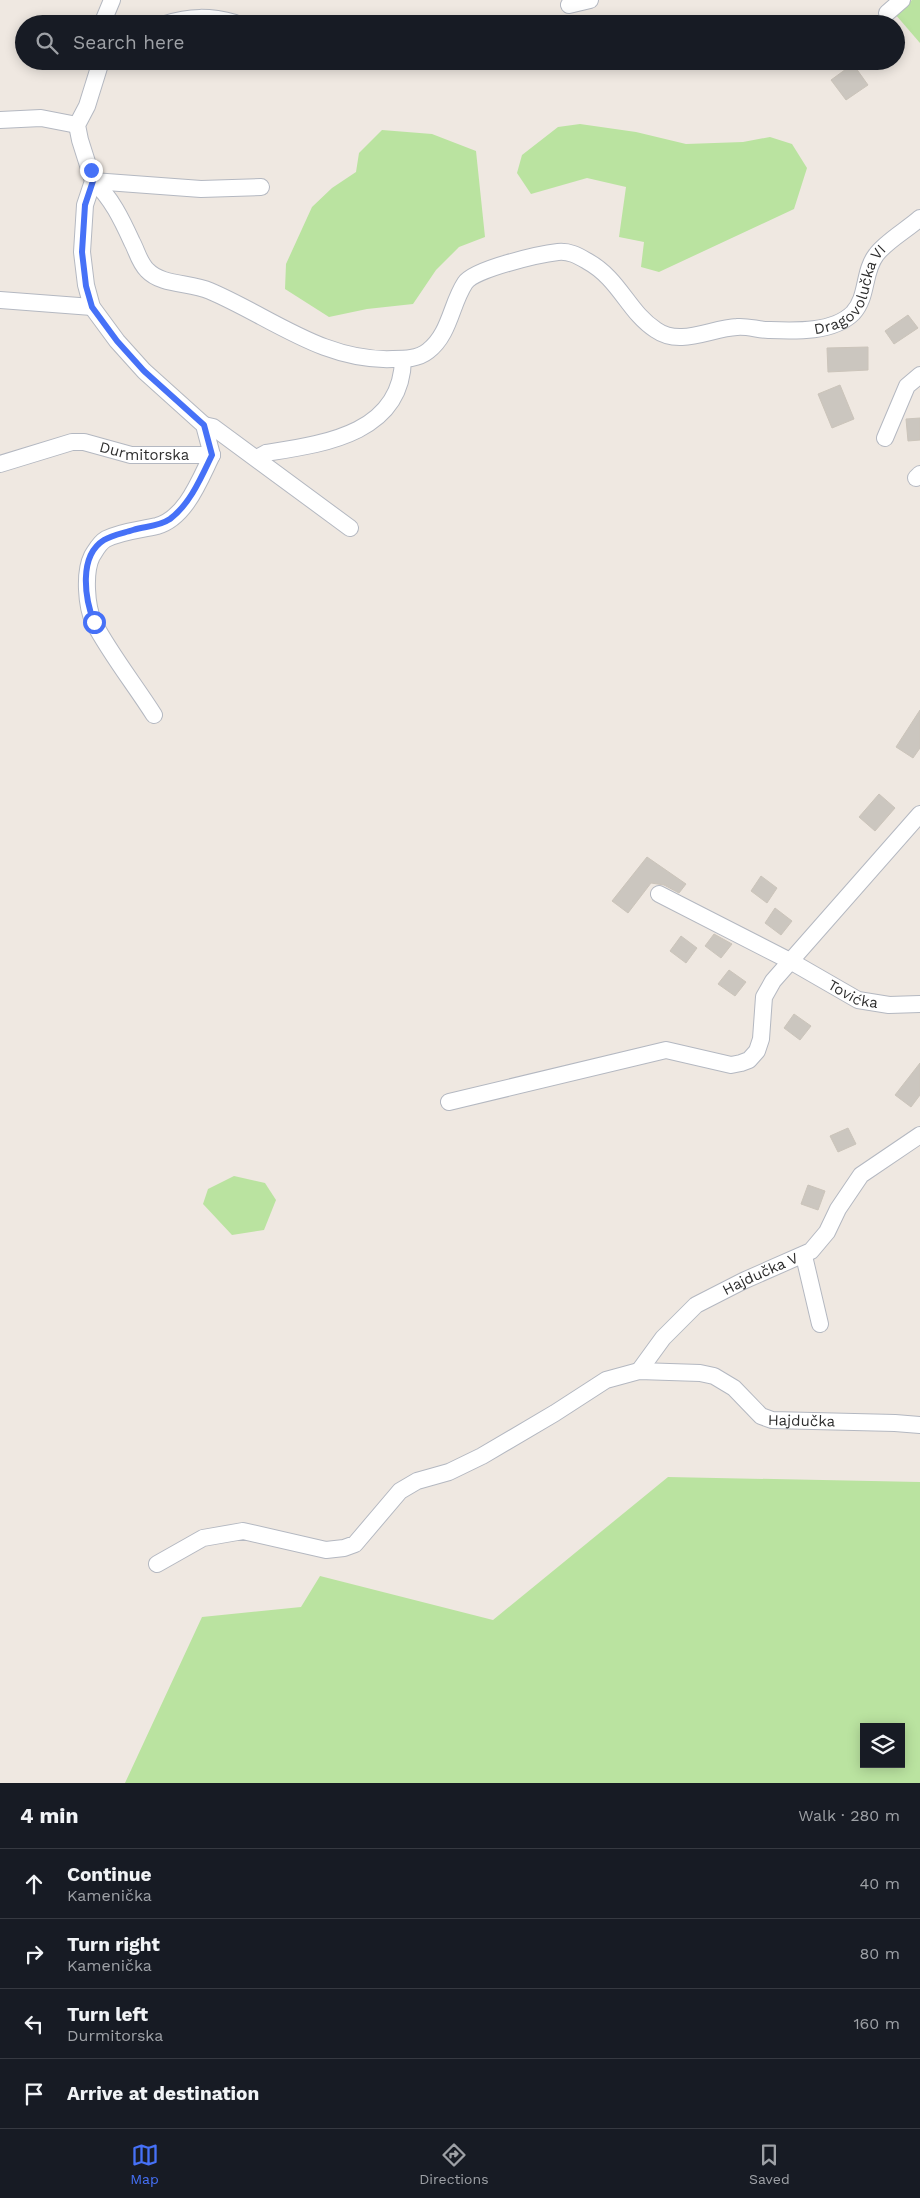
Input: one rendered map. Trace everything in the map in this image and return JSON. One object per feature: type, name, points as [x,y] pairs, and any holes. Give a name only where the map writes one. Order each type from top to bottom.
[{"type":"street","points":[[106,15],[112,0]]},
{"type":"street","points":[[568,5],[590,0]]},
{"type":"street","points":[[886,13],[902,0]]},
{"type":"street","points":[[98,70],[90,98],[78,125],[80,140],[93,181],[85,205],[82,252],[86,286],[92,307],[117,341],[144,371],[204,425],[214,427],[350,528]]},
{"type":"street","points":[[0,120],[41,118],[78,125]]},
{"type":"street","points":[[93,181],[200,189],[260,187]]},
{"type":"street","name":"Dragovolučka VI","points":[[93,181],[107,193],[147,270],[163,280],[207,289],[328,350],[356,358],[379,360],[403,359],[418,356],[428,351],[438,341],[464,284],[475,274],[557,252],[571,252],[602,269],[643,319],[657,332],[670,336],[686,337],[739,326],[767,330],[812,329],[840,322],[854,312],[864,292],[869,271],[876,255],[920,218]]},
{"type":"street","points":[[0,300],[92,307]]},
{"type":"street","points":[[257,458],[266,453],[341,438],[362,428],[380,413],[394,394],[402,373],[403,359]]},
{"type":"street","points":[[885,438],[907,386],[920,374]]},
{"type":"street","name":"Durmitorska","points":[[0,464],[64,442],[84,442],[131,455],[212,455],[204,425]]},
{"type":"street","points":[[154,715],[94,622],[86,576],[87,565],[98,545],[105,540],[136,529],[160,525],[179,511],[200,480],[212,455]]},
{"type":"street","points":[[450,1102],[666,1050],[731,1065],[749,1060],[757,1051],[761,1039],[764,997],[773,981],[792,962],[920,814]]},
{"type":"street","name":"Tovićka","points":[[659,894],[792,962],[858,1000],[889,1005],[914,1004]]},
{"type":"street","points":[[914,1004],[920,991]]},
{"type":"street","name":"Hajdučka V","points":[[639,1371],[663,1338],[696,1305],[743,1281],[812,1251],[826,1232],[838,1209],[861,1174],[920,1135]]},
{"type":"street","points":[[804,1256],[820,1324]]},
{"type":"street","name":"Hajdučka","points":[[157,1564],[203,1538],[243,1531],[326,1550],[344,1548],[355,1544],[400,1492],[417,1481],[449,1472],[482,1456],[606,1380],[639,1371],[700,1373],[714,1376],[734,1388],[761,1416],[777,1421],[920,1425]]},
{"type":"green space","points":[[912,0],[920,0],[920,43],[905,26],[905,15],[895,14]]},
{"type":"green space","points":[[580,124],[636,132],[686,144],[743,142],[770,137],[792,144],[807,168],[794,209],[659,272],[641,267],[644,242],[619,237],[626,187],[587,178],[531,194],[517,173],[522,155],[558,127]]},
{"type":"green space","points":[[382,130],[432,134],[476,151],[485,237],[459,247],[436,270],[413,304],[367,309],[329,317],[285,289],[286,264],[312,207],[332,188],[356,172],[359,153]]},
{"type":"green space","points":[[234,1176],[265,1183],[276,1200],[264,1230],[232,1235],[203,1204],[208,1189]]},
{"type":"green space","points":[[668,1477],[920,1482],[920,1783],[125,1783],[202,1617],[301,1607],[320,1576],[493,1620]]},
{"type":"building","points":[[845,70],[857,70],[868,85],[846,100],[831,80]]},
{"type":"building","points":[[908,315],[918,328],[894,344],[885,331]]},
{"type":"building","points":[[868,347],[868,370],[828,372],[827,348]]},
{"type":"building","points":[[840,385],[854,419],[832,428],[818,394]]},
{"type":"building","points":[[920,418],[920,440],[908,441],[906,419]]},
{"type":"building","points":[[920,710],[920,748],[913,758],[896,747]]},
{"type":"building","points":[[879,794],[895,808],[875,831],[859,817]]},
{"type":"building","points":[[647,857],[686,884],[679,893],[664,885],[651,883],[628,913],[612,901]]},
{"type":"building","points":[[761,876],[777,888],[767,903],[751,891]]},
{"type":"building","points":[[775,908],[792,921],[781,935],[765,923]]},
{"type":"building","points":[[714,934],[732,944],[721,958],[705,946]]},
{"type":"building","points":[[681,936],[697,948],[686,963],[670,951]]},
{"type":"building","points":[[729,970],[746,982],[735,996],[718,984]]},
{"type":"building","points":[[794,1014],[811,1026],[800,1040],[784,1028]]},
{"type":"building","points":[[920,1063],[920,1095],[911,1107],[895,1095]]},
{"type":"building","points":[[848,1128],[856,1144],[838,1152],[830,1136]]},
{"type":"building","points":[[808,1185],[825,1191],[818,1210],[801,1204]]},
{"type":"route","points":[[91,170],[93,181],[85,205],[82,252],[86,286],[92,307],[117,341],[144,371],[204,425],[212,455],[188,499],[169,520],[160,525],[136,529],[105,540],[98,545],[87,565],[86,576],[94,622]]}]
